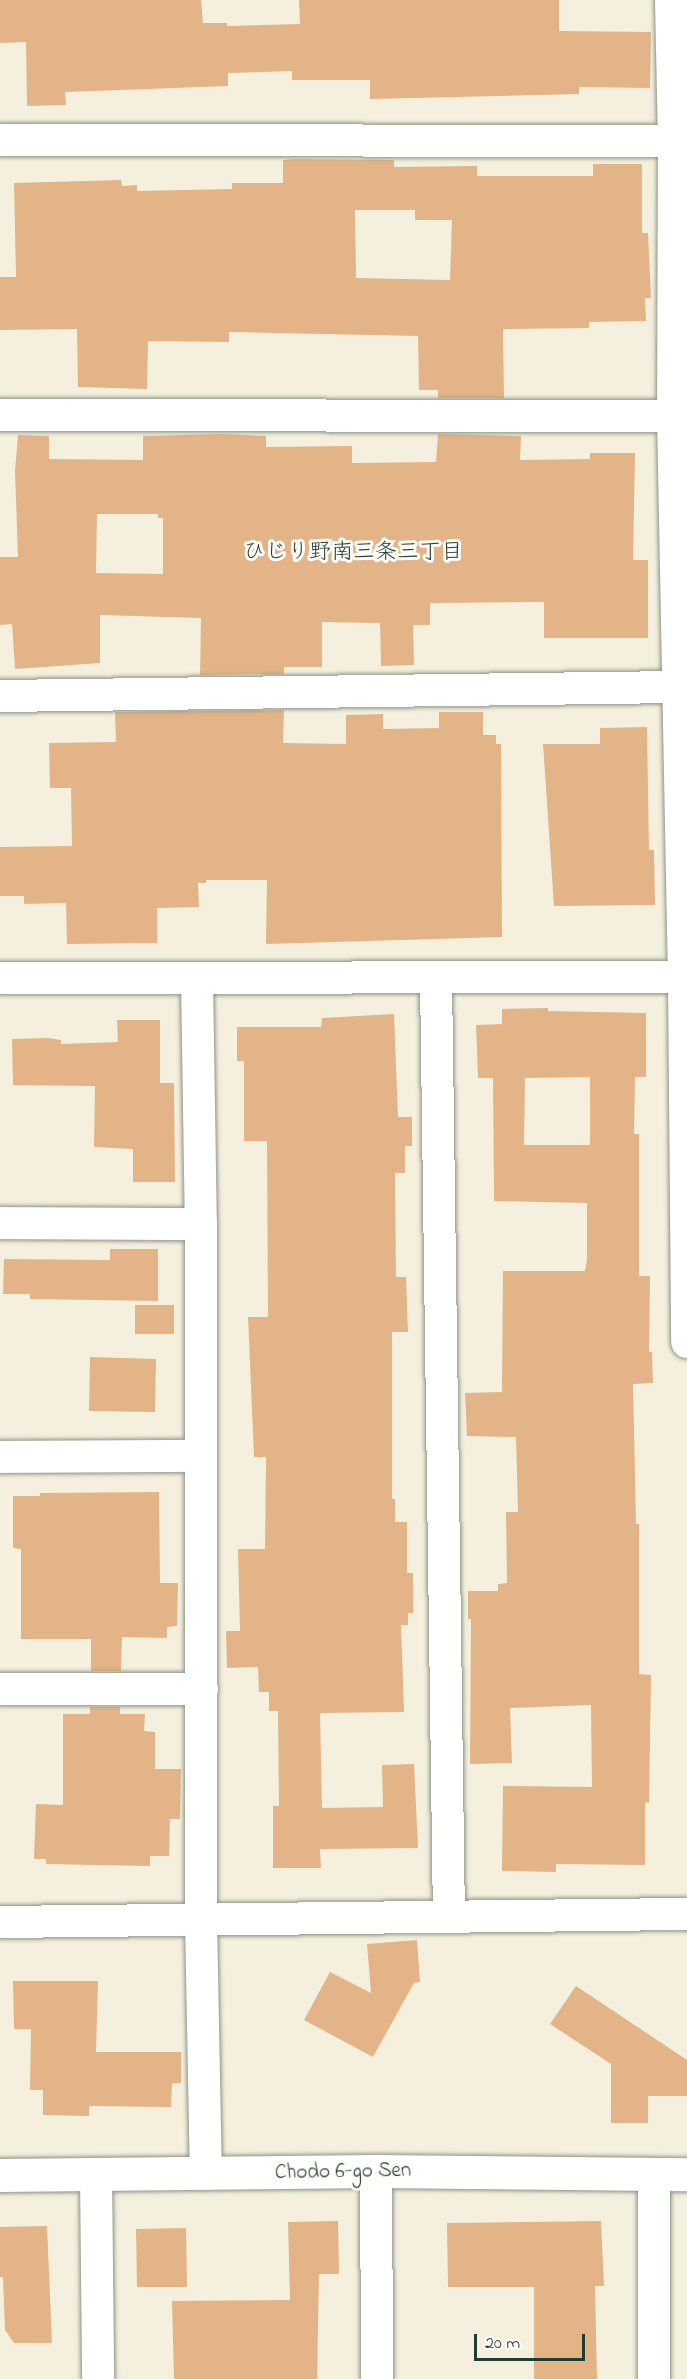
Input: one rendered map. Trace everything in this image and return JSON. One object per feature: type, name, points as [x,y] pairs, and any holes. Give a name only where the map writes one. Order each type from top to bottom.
[{"type":"street","points":[[671,0],[681,141],[673,416],[677,687],[686,977],[687,1342]]},
{"type":"street","points":[[0,140],[681,141]]},
{"type":"street","points":[[0,416],[673,416]]},
{"type":"street","points":[[0,696],[677,687]]},
{"type":"street","points":[[436,977],[449,1917]]},
{"type":"street","points":[[0,978],[686,977]]},
{"type":"street","points":[[197,979],[201,1224],[199,1456],[202,1689],[201,1920],[206,2174]]},
{"type":"street","points":[[0,1223],[201,1224]]},
{"type":"street","points":[[0,1457],[199,1456]]},
{"type":"street","points":[[0,1689],[202,1689]]},
{"type":"street","points":[[0,1922],[687,1914]]},
{"type":"street","points":[[376,2171],[377,2379]]},
{"type":"street","name":"Chodo 6-go Sen","points":[[0,2175],[376,2171],[687,2174]]},
{"type":"street","points":[[96,2174],[98,2379]]},
{"type":"street","points":[[654,2174],[654,2379]]},
{"type":"building","points":[[0,0],[201,0],[203,23],[227,23],[227,26],[300,24],[299,0],[559,0],[559,31],[651,32],[650,88],[579,87],[579,94],[370,99],[370,80],[292,80],[292,71],[228,73],[228,86],[65,92],[66,105],[27,106],[26,42],[0,43]]},
{"type":"building","points":[[283,160],[394,160],[394,167],[477,166],[477,176],[593,176],[593,164],[642,164],[642,233],[648,233],[651,298],[645,298],[646,321],[589,322],[589,328],[503,329],[504,398],[438,398],[438,390],[419,390],[418,336],[229,332],[229,342],[148,341],[147,389],[78,387],[77,329],[0,330],[0,277],[16,277],[14,183],[121,180],[122,186],[137,185],[137,191],[232,189],[232,183],[283,183]],"holes":[[[355,210],[415,210],[415,220],[452,220],[450,280],[356,278]]]},
{"type":"building","points":[[221,434],[266,436],[266,447],[352,446],[352,463],[436,462],[438,434],[521,436],[520,460],[590,459],[590,453],[635,453],[633,560],[648,560],[648,638],[544,638],[544,602],[430,603],[430,625],[413,625],[414,665],[381,666],[380,623],[322,622],[322,667],[284,667],[284,674],[200,675],[201,618],[100,615],[100,663],[15,669],[12,624],[0,625],[0,557],[18,557],[15,471],[18,435],[49,436],[49,459],[143,460],[143,436]],"holes":[[[97,514],[158,514],[158,518],[163,518],[163,574],[96,573]]]},
{"type":"building","points":[[284,710],[283,743],[346,744],[346,715],[383,714],[383,729],[439,728],[439,712],[483,712],[483,735],[496,735],[496,744],[501,744],[502,937],[266,944],[267,880],[206,880],[206,883],[198,883],[199,907],[157,908],[157,943],[67,944],[66,903],[24,904],[24,896],[0,896],[0,847],[72,846],[71,788],[50,788],[49,743],[116,742],[115,712]]},
{"type":"building","points":[[647,727],[649,850],[654,850],[655,905],[554,906],[543,744],[600,744],[600,728]]},
{"type":"building","points":[[548,1008],[548,1011],[646,1013],[646,1077],[635,1077],[634,1134],[639,1134],[639,1276],[650,1276],[649,1352],[652,1352],[653,1383],[633,1384],[636,1524],[639,1524],[639,1674],[651,1675],[649,1803],[645,1802],[645,1865],[556,1864],[556,1872],[502,1871],[503,1786],[592,1787],[591,1705],[510,1708],[512,1763],[470,1764],[471,1619],[468,1619],[468,1591],[498,1591],[498,1584],[507,1583],[506,1512],[518,1512],[516,1437],[467,1436],[465,1393],[502,1392],[503,1271],[585,1271],[587,1260],[587,1203],[494,1201],[493,1078],[478,1078],[476,1025],[502,1024],[502,1009]],"holes":[[[590,1077],[590,1145],[524,1145],[525,1078]]]},
{"type":"building","points":[[394,1014],[398,1117],[412,1117],[412,1146],[405,1146],[405,1173],[395,1173],[396,1277],[406,1277],[408,1332],[392,1332],[392,1499],[395,1499],[395,1522],[407,1522],[407,1573],[413,1573],[413,1613],[408,1613],[408,1625],[401,1625],[404,1712],[320,1713],[322,1808],[383,1807],[382,1765],[414,1764],[418,1848],[320,1849],[321,1868],[273,1868],[273,1806],[279,1806],[278,1711],[269,1711],[269,1692],[259,1692],[258,1667],[227,1668],[226,1631],[240,1631],[238,1549],[265,1549],[266,1457],[254,1457],[248,1317],[268,1317],[267,1141],[244,1141],[244,1061],[237,1061],[237,1027],[321,1027],[322,1018]]},
{"type":"building","points":[[117,1020],[160,1020],[160,1083],[174,1083],[175,1182],[133,1182],[133,1149],[94,1147],[95,1086],[13,1085],[12,1039],[48,1038],[61,1040],[61,1044],[118,1042]]},
{"type":"building","points":[[110,1249],[158,1249],[158,1301],[30,1299],[30,1294],[3,1294],[4,1259],[110,1260]]},
{"type":"building","points":[[135,1305],[174,1305],[174,1334],[135,1334]]},
{"type":"building","points":[[90,1357],[156,1359],[155,1412],[89,1411]]},
{"type":"building","points":[[159,1492],[160,1583],[178,1583],[177,1626],[167,1627],[167,1638],[122,1637],[121,1671],[91,1671],[91,1639],[21,1639],[21,1549],[13,1548],[13,1496],[40,1496],[40,1493]]},
{"type":"building","points":[[90,1707],[120,1707],[120,1714],[145,1714],[144,1731],[155,1732],[155,1769],[181,1769],[180,1819],[170,1819],[169,1856],[150,1856],[150,1866],[46,1864],[46,1859],[34,1859],[36,1804],[63,1805],[63,1714],[90,1714]]},
{"type":"building","points":[[417,1940],[420,1982],[414,1983],[373,2057],[304,2020],[330,1972],[371,1993],[367,1944]]},
{"type":"building","points":[[13,1981],[98,1981],[96,2052],[181,2052],[181,2083],[172,2083],[171,2107],[89,2106],[89,2116],[43,2115],[43,2090],[30,2090],[31,2029],[14,2029]]},
{"type":"building","points":[[576,1986],[687,2060],[687,2096],[648,2096],[648,2123],[611,2123],[611,2064],[550,2024]]},
{"type":"building","points":[[338,2221],[339,2274],[319,2274],[317,2379],[174,2379],[172,2301],[290,2300],[288,2222]]},
{"type":"building","points":[[601,2221],[604,2286],[595,2286],[597,2379],[534,2379],[534,2287],[448,2287],[447,2223]]},
{"type":"building","points":[[47,2226],[52,2343],[14,2343],[5,2330],[3,2277],[0,2277],[0,2227]]},
{"type":"building","points":[[186,2228],[187,2287],[137,2287],[136,2229]]},
{"type":"district","name":"ひじり野南三条三丁目","points":[[353,554]]}]
